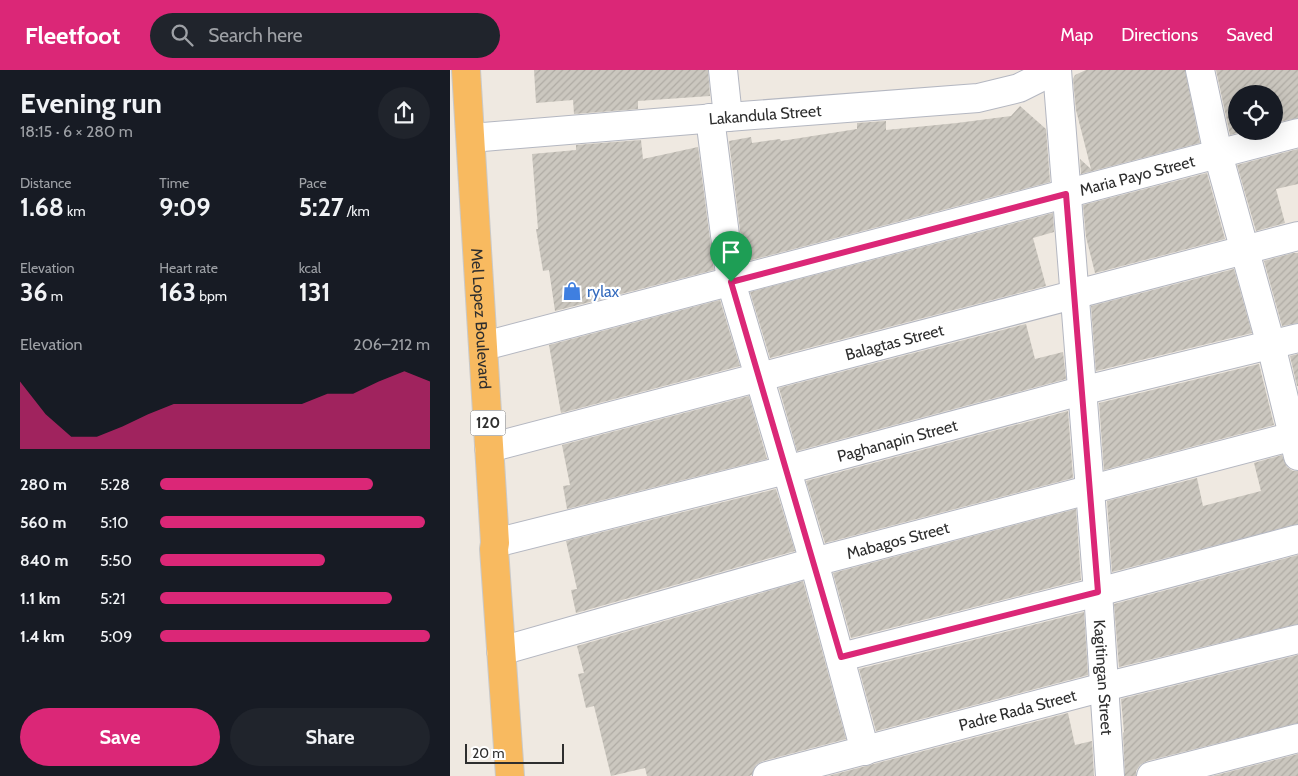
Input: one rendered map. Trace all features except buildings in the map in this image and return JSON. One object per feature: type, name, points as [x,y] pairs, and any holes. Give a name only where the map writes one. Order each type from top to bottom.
[{"type":"highway","name":"Mel Lopez Boulevard","points":[[466,70],[484,346],[494,549],[510,776]]},
{"type":"street","points":[[723,70],[719,117],[731,282],[814,562],[865,751]]},
{"type":"street","name":"Lakandula Street","points":[[471,138],[978,98],[1019,88],[1056,70]]},
{"type":"street","name":"Kagitingan Street","points":[[1056,70],[1098,592],[1110,776]]},
{"type":"street","points":[[1200,70],[1218,154],[1296,442]]},
{"type":"street","name":"Maria Payo Street","points":[[484,346],[1298,133]]},
{"type":"street","name":"Balagtas Street","points":[[489,448],[1298,236]]},
{"type":"street","name":"Paghanapin Street","points":[[495,543],[786,470],[1081,391],[1298,338]]},
{"type":"street","name":"Mabagos Street","points":[[501,651],[814,562],[1089,491],[1296,442]]},
{"type":"street","points":[[841,657],[1298,539]]},
{"type":"street","name":"Padre Rada Street","points":[[767,776],[1104,687],[1298,639]]},
{"type":"street","points":[[1151,776],[1298,738]]},
{"type":"place","name":"rylax","points":[[572,291]]},
{"type":"route","points":[[1066,194],[1098,592],[841,657],[731,282],[1066,194]]}]
